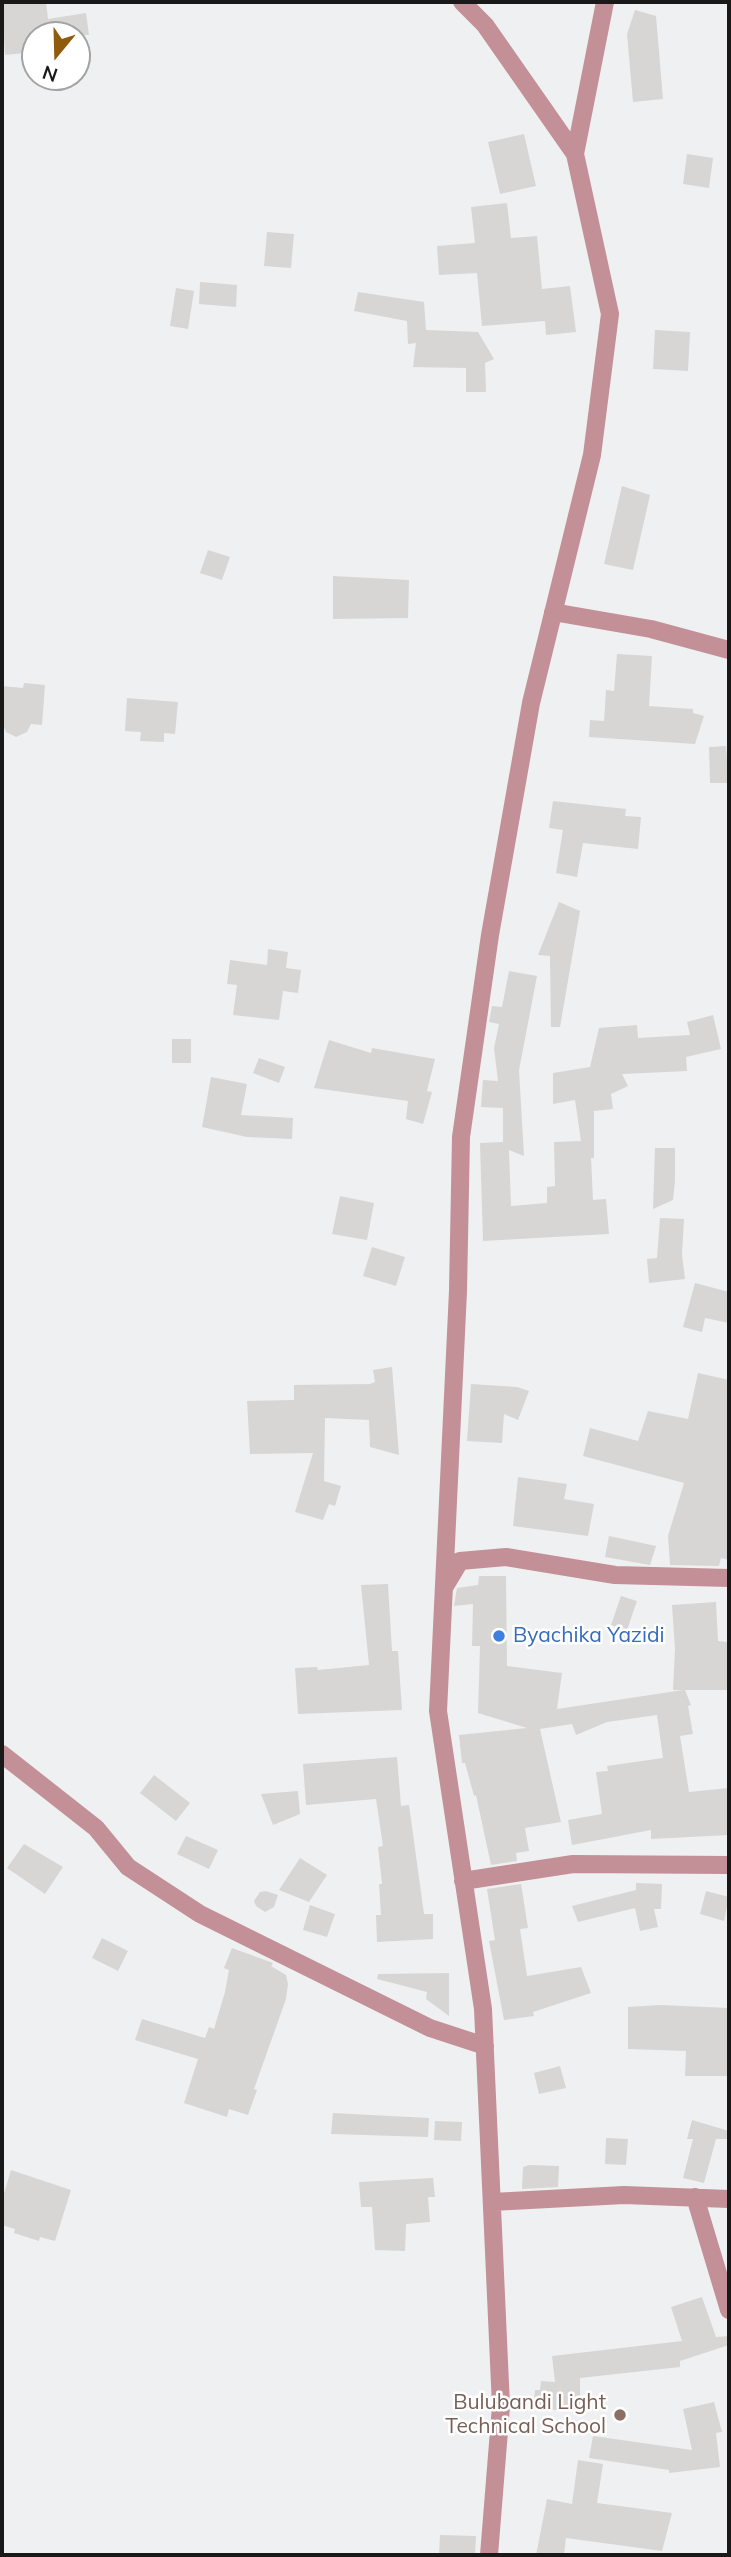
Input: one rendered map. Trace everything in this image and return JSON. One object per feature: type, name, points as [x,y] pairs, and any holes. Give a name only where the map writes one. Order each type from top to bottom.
[{"type":"street","points":[[462,2],[485,25],[575,154],[610,314],[592,455],[528,716],[491,935],[461,1137],[456,1332],[438,1711],[483,2009],[501,2406],[489,2555]]},
{"type":"street","points":[[575,154],[605,2]]},
{"type":"street","points":[[553,612],[651,629],[729,650]]},
{"type":"street","points":[[443,1589],[460,1561],[506,1557],[615,1575],[729,1578]]},
{"type":"street","points":[[2,1754],[96,1828],[128,1867],[200,1914],[430,2028],[485,2046]]},
{"type":"street","points":[[463,1881],[573,1864],[729,1865]]},
{"type":"street","points":[[492,2202],[624,2195],[729,2199]]},
{"type":"street","points":[[695,2197],[729,2310]]},
{"type":"building","points":[[2,2],[46,2],[48,19],[86,13],[87,21],[21,21],[21,53],[5,55]]},
{"type":"building","points":[[635,10],[656,16],[663,99],[633,102],[627,34]]},
{"type":"building","points":[[524,134],[536,186],[500,194],[488,142]]},
{"type":"building","points":[[687,154],[713,158],[709,188],[683,184]]},
{"type":"building","points":[[507,203],[511,238],[537,236],[542,289],[570,286],[576,332],[546,335],[545,321],[482,326],[477,273],[439,275],[437,246],[475,243],[471,207]]},
{"type":"building","points":[[267,232],[294,234],[291,268],[264,266]]},
{"type":"building","points":[[200,282],[237,285],[236,307],[199,304]]},
{"type":"building","points":[[176,288],[194,291],[188,329],[170,326]]},
{"type":"building","points":[[358,292],[424,302],[426,330],[478,332],[494,359],[485,363],[486,392],[466,392],[466,368],[413,367],[416,343],[408,344],[407,321],[354,311]]},
{"type":"building","points":[[655,330],[690,332],[688,371],[653,369]]},
{"type":"building","points":[[622,486],[650,495],[633,570],[604,564]]},
{"type":"building","points":[[208,550],[230,557],[222,580],[200,573]]},
{"type":"building","points":[[333,576],[409,580],[408,618],[333,619]]},
{"type":"building","points":[[617,654],[652,656],[649,706],[693,709],[693,713],[704,716],[695,744],[589,737],[590,720],[604,721],[606,690],[614,691]]},
{"type":"building","points":[[24,683],[45,685],[42,725],[31,724],[27,732],[16,737],[6,732],[2,723],[2,686],[23,688]]},
{"type":"building","points":[[127,698],[178,702],[175,734],[164,733],[164,742],[140,741],[141,732],[125,731]]},
{"type":"building","points":[[726,746],[729,783],[710,783],[709,747]]},
{"type":"building","points":[[553,801],[626,809],[625,816],[641,817],[638,849],[583,843],[577,877],[556,873],[563,830],[549,828]]},
{"type":"building","points":[[559,902],[580,911],[560,1027],[551,1027],[550,956],[538,955]]},
{"type":"building","points":[[268,949],[288,952],[286,968],[301,970],[298,993],[283,991],[279,1020],[233,1015],[237,985],[227,984],[230,960],[267,965]]},
{"type":"building","points":[[509,971],[537,976],[519,1070],[524,1156],[509,1150],[511,1206],[547,1203],[547,1187],[555,1186],[554,1142],[581,1141],[575,1100],[553,1104],[553,1073],[590,1067],[599,1028],[637,1025],[638,1038],[690,1035],[687,1022],[713,1015],[721,1049],[686,1057],[687,1071],[622,1074],[628,1086],[611,1094],[613,1109],[594,1111],[594,1158],[591,1158],[593,1200],[606,1199],[609,1234],[483,1241],[480,1143],[503,1142],[503,1108],[481,1107],[483,1080],[498,1081],[494,1048],[499,1024],[489,1022],[492,1006],[502,1007]]},
{"type":"building","points":[[172,1039],[191,1039],[191,1063],[172,1063]]},
{"type":"building","points":[[329,1040],[371,1053],[372,1048],[435,1059],[427,1091],[432,1092],[423,1124],[406,1119],[408,1101],[314,1088]]},
{"type":"building","points":[[259,1058],[285,1067],[279,1083],[253,1073]]},
{"type":"building","points":[[211,1077],[247,1084],[241,1115],[293,1118],[292,1139],[247,1137],[202,1127]]},
{"type":"building","points":[[655,1148],[675,1148],[675,1181],[673,1200],[653,1209]]},
{"type":"building","points":[[340,1196],[374,1203],[367,1240],[332,1234]]},
{"type":"building","points":[[660,1218],[684,1219],[682,1254],[685,1279],[649,1283],[647,1259],[657,1258]]},
{"type":"building","points":[[372,1247],[405,1257],[396,1286],[363,1276]]},
{"type":"building","points":[[695,1283],[729,1292],[729,1323],[705,1318],[702,1332],[683,1327]]},
{"type":"building","points":[[392,1367],[399,1455],[370,1447],[369,1420],[325,1418],[324,1481],[341,1486],[335,1506],[329,1504],[323,1520],[295,1512],[313,1453],[250,1454],[247,1401],[294,1400],[294,1385],[370,1384],[375,1382],[373,1370]]},
{"type":"building","points":[[698,1373],[729,1380],[729,1560],[721,1558],[719,1566],[670,1565],[668,1536],[684,1483],[583,1456],[590,1428],[638,1441],[648,1411],[688,1419]]},
{"type":"building","points":[[471,1384],[517,1387],[529,1391],[518,1420],[504,1414],[502,1443],[467,1441]]},
{"type":"building","points":[[518,1477],[567,1484],[564,1499],[594,1504],[588,1536],[513,1526]]},
{"type":"building","points":[[609,1536],[656,1546],[650,1565],[605,1557]]},
{"type":"building","points":[[479,1576],[506,1576],[507,1666],[562,1673],[557,1709],[683,1690],[673,1690],[675,1649],[672,1605],[716,1602],[718,1641],[728,1642],[727,1690],[685,1690],[691,1705],[688,1706],[693,1734],[680,1736],[689,1792],[729,1788],[729,1835],[651,1839],[651,1830],[572,1845],[568,1820],[602,1814],[596,1772],[608,1771],[607,1766],[663,1758],[657,1715],[607,1722],[576,1735],[572,1724],[540,1729],[561,1822],[525,1828],[529,1851],[516,1853],[517,1861],[491,1865],[476,1795],[474,1796],[465,1763],[462,1763],[459,1735],[527,1728],[478,1713],[480,1646],[472,1646],[473,1604],[454,1606],[457,1588],[478,1585]]},
{"type":"building","points":[[388,1584],[392,1651],[398,1651],[402,1710],[298,1714],[295,1668],[317,1667],[318,1670],[369,1665],[361,1585]]},
{"type":"building","points":[[621,1596],[637,1601],[627,1630],[611,1625]]},
{"type":"building","points":[[397,1757],[401,1806],[409,1805],[424,1914],[433,1914],[433,1939],[377,1942],[376,1915],[381,1915],[379,1884],[382,1884],[378,1847],[383,1846],[376,1799],[306,1805],[303,1764]]},
{"type":"building","points":[[154,1775],[190,1803],[176,1821],[140,1793]]},
{"type":"building","points":[[298,1791],[300,1814],[273,1825],[261,1794]]},
{"type":"building","points":[[186,1836],[218,1850],[209,1869],[177,1854]]},
{"type":"building","points":[[24,1844],[63,1867],[45,1894],[7,1868]]},
{"type":"building","points":[[300,1858],[327,1875],[309,1902],[279,1890]]},
{"type":"building","points":[[636,1883],[662,1884],[661,1909],[654,1909],[658,1927],[640,1931],[635,1908],[578,1922],[572,1906],[636,1890]]},
{"type":"building","points":[[521,1884],[528,1928],[520,1929],[527,1976],[581,1967],[591,1993],[533,2012],[534,2016],[504,2020],[489,1941],[495,1940],[487,1889]]},
{"type":"building","points":[[706,1891],[729,1897],[724,1921],[700,1914]]},
{"type":"building","points":[[260,1892],[278,1895],[274,1907],[265,1912],[256,1906],[254,1901]]},
{"type":"building","points":[[310,1905],[335,1914],[327,1937],[303,1930]]},
{"type":"building","points":[[102,1938],[128,1951],[118,1971],[92,1958]]},
{"type":"building","points":[[232,1948],[273,1963],[271,1966],[286,1975],[288,1984],[286,1999],[254,2089],[257,2090],[248,2115],[229,2109],[227,2117],[184,2103],[198,2059],[135,2040],[142,2019],[205,2038],[209,2027],[214,2029],[229,1970],[224,1968]]},
{"type":"building","points":[[449,1973],[449,2016],[426,1999],[427,1992],[377,1979],[378,1974]]},
{"type":"building","points":[[661,2005],[729,2008],[727,2076],[685,2076],[686,2051],[628,2049],[628,2007]]},
{"type":"building","points":[[560,2066],[566,2088],[539,2094],[534,2073]]},
{"type":"building","points":[[333,2113],[429,2118],[428,2137],[331,2134]]},
{"type":"building","points":[[692,2120],[729,2131],[729,2139],[716,2139],[704,2183],[683,2178],[693,2139],[687,2139]]},
{"type":"building","points":[[435,2121],[462,2122],[461,2141],[434,2140]]},
{"type":"building","points":[[606,2138],[628,2139],[626,2165],[605,2164]]},
{"type":"building","points":[[559,2166],[558,2187],[522,2189],[523,2167]]},
{"type":"building","points":[[11,2170],[71,2190],[55,2241],[40,2237],[39,2241],[14,2233],[15,2229],[2,2225],[2,2200]]},
{"type":"building","points":[[433,2178],[435,2197],[428,2197],[430,2222],[406,2224],[405,2251],[375,2250],[372,2207],[361,2207],[359,2182]]},
{"type":"building","points":[[702,2297],[716,2337],[729,2336],[729,2345],[680,2361],[680,2367],[580,2378],[580,2412],[533,2408],[535,2390],[540,2390],[541,2381],[555,2382],[552,2356],[682,2341],[671,2307]]},
{"type":"building","points":[[714,2402],[722,2432],[716,2433],[720,2467],[669,2473],[669,2470],[589,2458],[593,2436],[692,2450],[683,2409]]},
{"type":"building","points":[[578,2460],[603,2464],[597,2503],[672,2513],[662,2551],[566,2538],[564,2555],[536,2555],[547,2499],[572,2504]]},
{"type":"building","points":[[440,2535],[476,2536],[475,2555],[439,2555]]},
{"type":"place","name":"Byachika Yazidi","points":[[499,1636]]},
{"type":"place","name":"Bulubandi Light Technical School","points":[[620,2415]]}]
